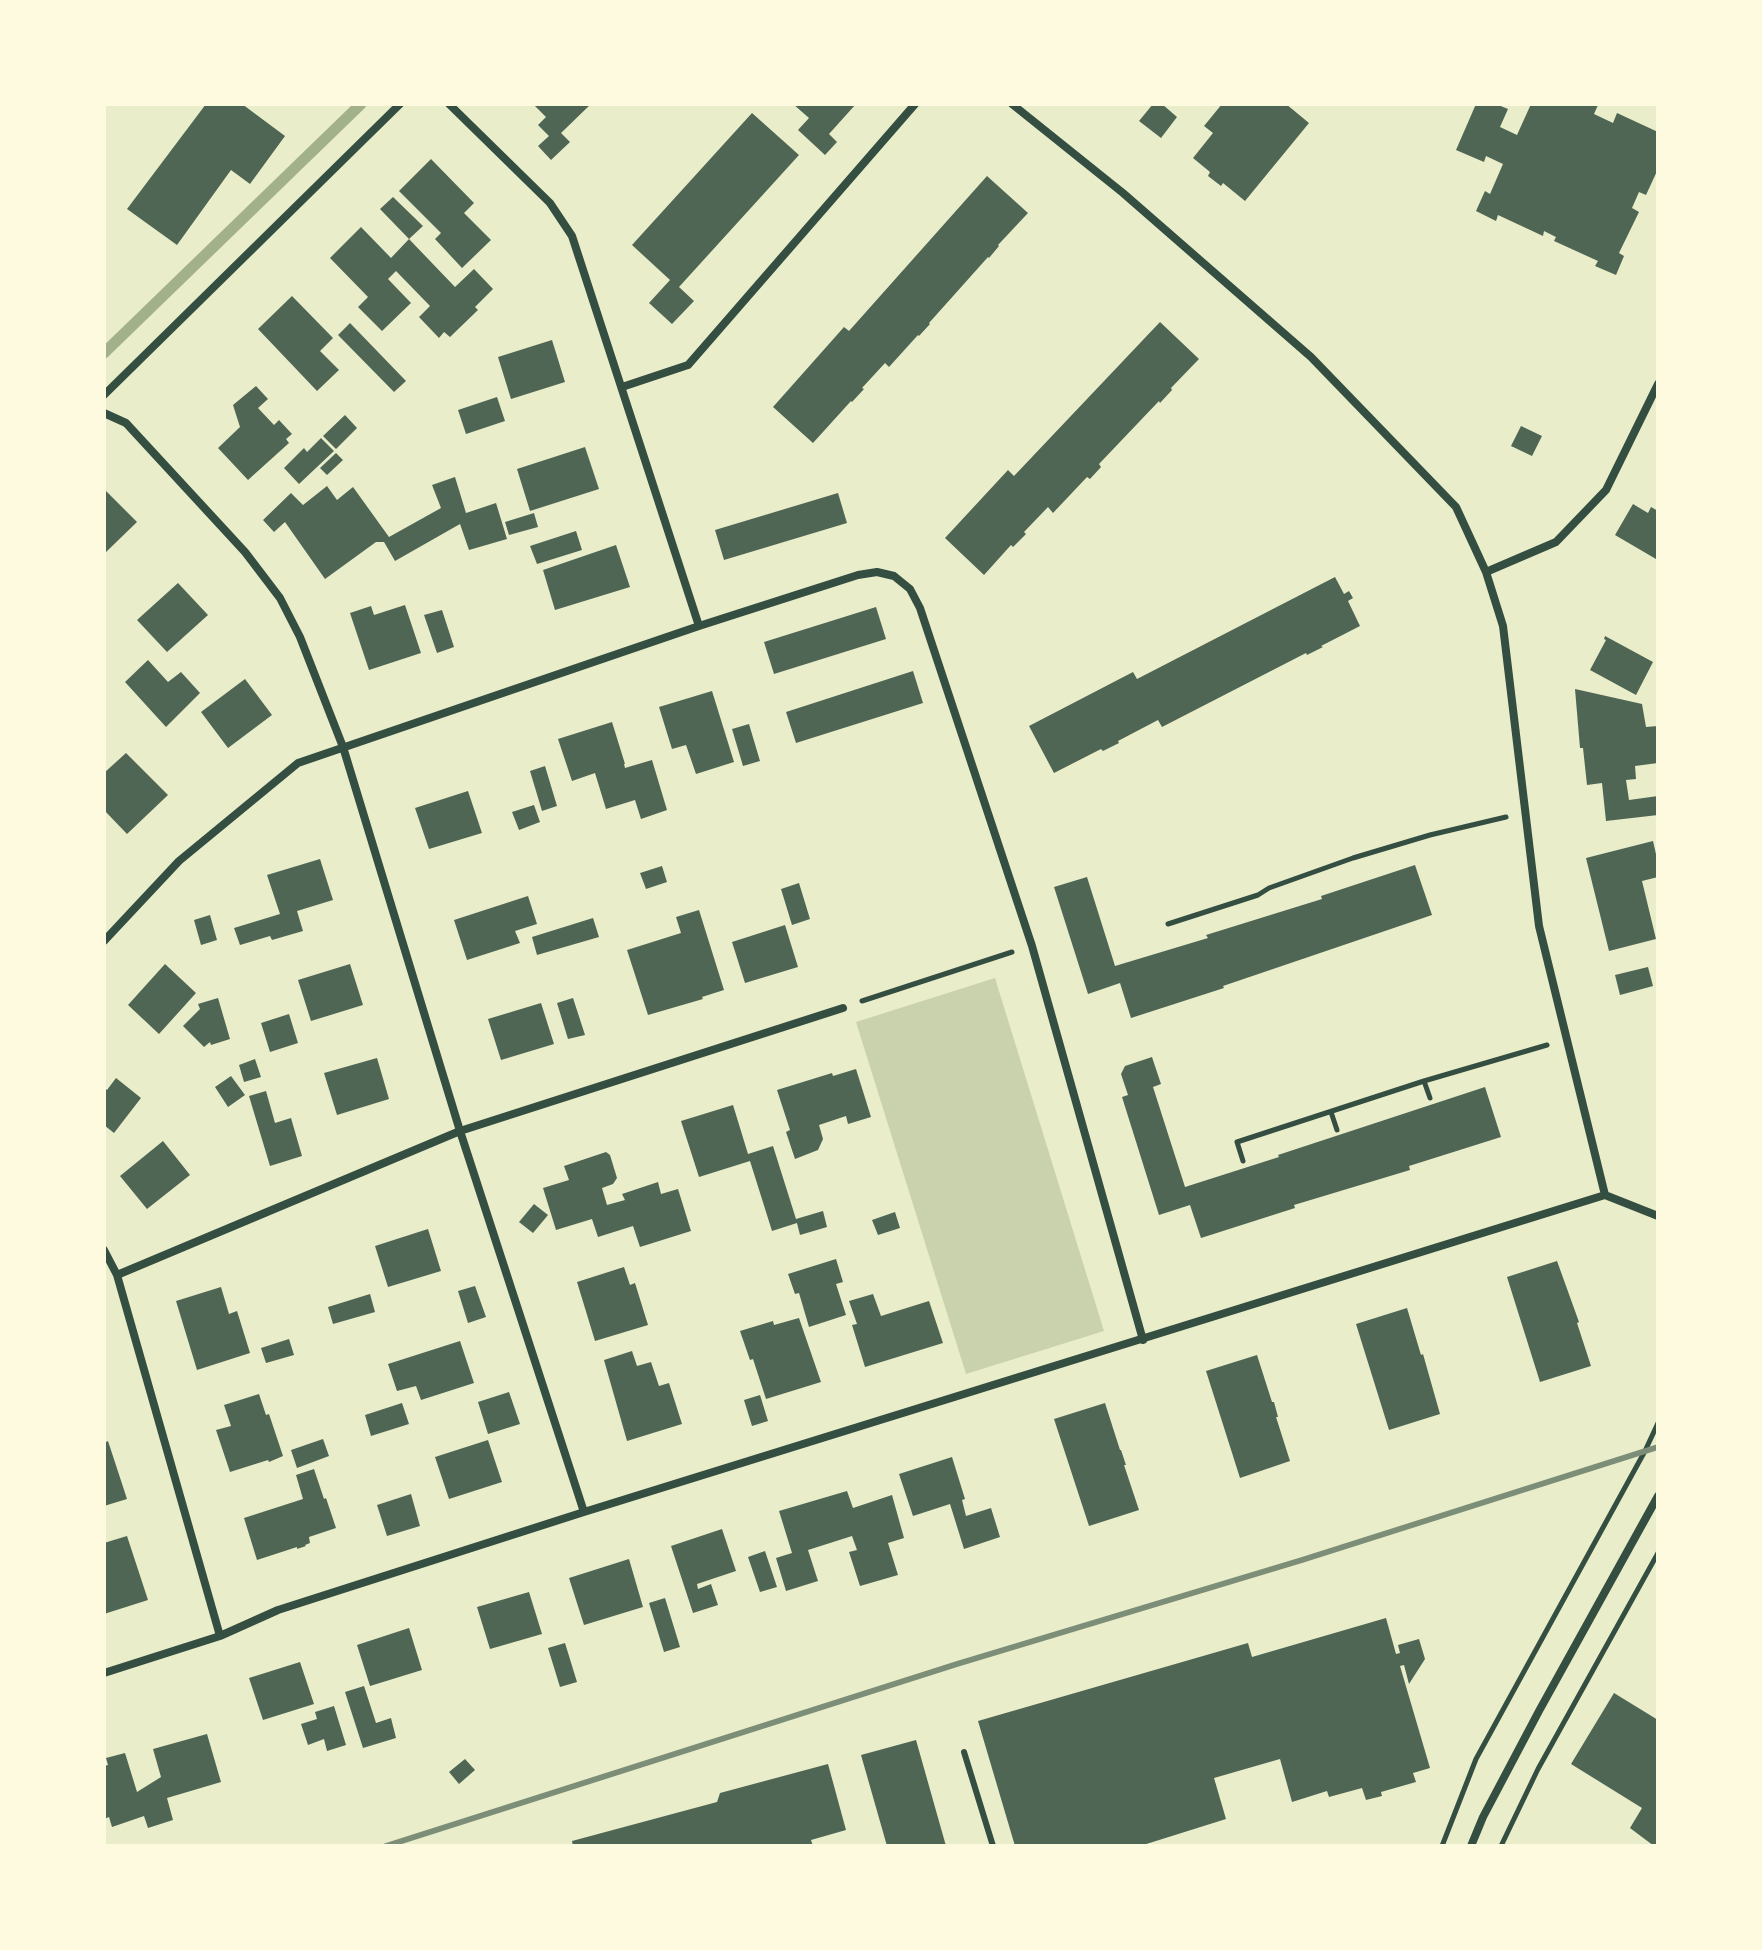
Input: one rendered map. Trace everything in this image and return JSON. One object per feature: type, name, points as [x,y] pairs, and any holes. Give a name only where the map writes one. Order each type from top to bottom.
[{"type":"street","points":[[104,395],[400,104]]},
{"type":"street","points":[[449,104],[550,203],[572,236],[699,626]]},
{"type":"street","points":[[622,387],[688,365],[915,104]]},
{"type":"street","points":[[1012,104],[1123,193],[1311,357],[1456,507],[1486,572],[1503,626],[1539,926],[1605,1195]]},
{"type":"street","points":[[1486,572],[1556,542],[1606,490],[1658,384]]},
{"type":"street","points":[[104,413],[126,423],[245,552],[280,598],[300,637],[343,747],[460,1131],[584,1512]]},
{"type":"street","points":[[104,941],[179,861],[298,763],[858,575],[877,572],[894,576],[910,589],[920,608],[1032,946],[1143,1340]]},
{"type":"street","points":[[117,1275],[460,1131],[843,1008]]},
{"type":"street","points":[[104,1673],[220,1636],[278,1610],[584,1512],[1605,1195],[1658,1216]]},
{"type":"street","points":[[104,1250],[117,1275],[220,1636]]},
{"type":"street","points":[[1471,1846],[1532,1725],[1658,1496]]},
{"type":"lane","points":[[964,1752],[993,1846]]},
{"type":"path","points":[[1168,924],[1258,895],[1269,888],[1353,858],[1430,835],[1526,813]]},
{"type":"path","points":[[843,1008],[1032,946]]},
{"type":"path","points":[[1243,1161],[1237,1142],[1424,1081],[1567,1040]]},
{"type":"path","points":[[1424,1081],[1430,1098]]},
{"type":"path","points":[[1331,1112],[1337,1130]]},
{"type":"path","points":[[1442,1846],[1476,1759],[1658,1423]]},
{"type":"path","points":[[1501,1846],[1538,1769],[1658,1553]]},
{"type":"green space","points":[[995,978],[1104,1331],[966,1374],[856,1022]]},
{"type":"building","points":[[206,104],[242,104],[285,136],[250,184],[231,170],[177,245],[127,209]]},
{"type":"building","points":[[533,104],[591,104],[561,133],[570,142],[551,160],[538,146],[549,136],[538,125],[546,117]]},
{"type":"building","points":[[793,104],[856,104],[829,134],[837,142],[825,155],[798,130],[809,118]]},
{"type":"building","points":[[1153,104],[1162,104],[1177,117],[1161,138],[1139,121]]},
{"type":"building","points":[[1222,104],[1286,104],[1309,123],[1245,201],[1223,183],[1221,186],[1208,176],[1210,172],[1193,158],[1213,133],[1204,126]]},
{"type":"building","points":[[1476,104],[1496,104],[1508,109],[1500,127],[1517,135],[1531,104],[1597,104],[1594,114],[1613,123],[1617,113],[1658,132],[1658,169],[1646,195],[1639,192],[1632,208],[1639,212],[1619,253],[1624,256],[1616,275],[1595,266],[1598,261],[1554,241],[1556,237],[1544,231],[1543,236],[1498,215],[1496,221],[1476,211],[1485,191],[1490,194],[1503,164],[1486,156],[1484,162],[1456,150]]},
{"type":"building","points":[[752,113],[799,155],[679,287],[694,301],[672,324],[649,303],[670,280],[632,245]]},
{"type":"building","points":[[431,159],[474,203],[464,213],[491,240],[462,268],[435,239],[441,233],[399,191]]},
{"type":"building","points":[[987,176],[1028,213],[919,336],[889,367],[885,363],[813,443],[773,407],[844,327],[849,331]]},
{"type":"building","points":[[393,197],[423,226],[409,239],[380,209]]},
{"type":"building","points":[[361,227],[391,258],[409,239],[455,287],[474,269],[493,289],[475,307],[478,310],[450,337],[444,332],[439,338],[419,317],[430,306],[396,271],[388,279],[411,303],[382,331],[358,307],[368,297],[330,258]]},
{"type":"building","points":[[292,296],[333,338],[320,351],[339,370],[317,391],[258,329]]},
{"type":"building","points":[[1160,322],[1199,359],[1099,464],[1101,467],[1090,479],[1087,477],[1053,513],[1048,507],[1024,532],[1026,534],[1013,547],[1011,545],[984,575],[945,538],[1008,470],[1014,476]]},
{"type":"building","points":[[350,323],[406,381],[394,392],[338,335]]},
{"type":"building","points":[[552,340],[565,382],[511,399],[498,357]]},
{"type":"building","points":[[256,386],[268,399],[258,408],[274,425],[279,420],[292,434],[286,439],[289,443],[248,480],[218,448],[240,427],[233,405]]},
{"type":"building","points":[[497,397],[505,421],[466,434],[458,410]]},
{"type":"building","points":[[345,415],[357,428],[336,449],[323,436]]},
{"type":"building","points":[[1521,426],[1542,436],[1532,456],[1511,446]]},
{"type":"building","points":[[321,438],[334,451],[299,484],[284,468],[304,448],[307,452]]},
{"type":"building","points":[[585,447],[599,489],[530,511],[517,469]]},
{"type":"building","points":[[336,453],[343,460],[327,475],[320,468]]},
{"type":"building","points":[[455,477],[466,513],[496,503],[507,539],[469,550],[460,524],[395,561],[384,542],[376,542],[325,579],[285,522],[274,532],[263,520],[291,493],[303,505],[327,486],[337,500],[353,487],[389,537],[441,508],[432,485]]},
{"type":"building","points":[[104,489],[137,522],[104,554]]},
{"type":"building","points":[[838,493],[847,523],[724,560],[715,530]]},
{"type":"building","points":[[1633,504],[1648,513],[1651,507],[1658,511],[1656,559],[1615,535]]},
{"type":"building","points":[[534,513],[538,527],[509,535],[505,522]]},
{"type":"building","points":[[576,531],[582,550],[537,564],[530,546]]},
{"type":"building","points":[[616,545],[630,587],[555,610],[543,570]]},
{"type":"building","points":[[1335,577],[1344,594],[1349,591],[1353,598],[1348,601],[1360,626],[1162,727],[1158,720],[1119,743],[1054,773],[1029,726],[1133,672],[1137,679]]},
{"type":"building","points":[[178,583],[208,615],[167,652],[137,620]]},
{"type":"building","points":[[405,605],[421,653],[369,670],[350,613],[371,606],[374,615]]},
{"type":"building","points":[[876,607],[886,639],[774,674],[764,642]]},
{"type":"building","points":[[442,610],[454,647],[437,653],[424,615]]},
{"type":"building","points":[[1605,636],[1653,662],[1636,695],[1590,670],[1606,640]]},
{"type":"building","points":[[148,660],[168,682],[181,672],[200,693],[166,727],[125,682]]},
{"type":"building","points":[[913,671],[923,703],[796,743],[786,712]]},
{"type":"building","points":[[245,679],[272,715],[228,748],[201,712]]},
{"type":"building","points":[[1575,689],[1642,704],[1646,727],[1658,726],[1658,763],[1635,766],[1636,779],[1626,780],[1629,800],[1658,796],[1658,815],[1606,821],[1602,783],[1587,785]]},
{"type":"building","points":[[712,691],[734,762],[696,774],[686,745],[672,749],[659,707]]},
{"type":"building","points":[[612,722],[625,768],[652,760],[667,810],[641,819],[635,800],[606,809],[595,773],[572,781],[558,739]]},
{"type":"building","points":[[749,724],[760,761],[743,766],[732,729]]},
{"type":"building","points":[[126,753],[168,795],[127,834],[104,810],[104,773]]},
{"type":"building","points":[[545,766],[557,806],[542,811],[530,771]]},
{"type":"building","points":[[468,791],[482,833],[429,849],[415,808]]},
{"type":"building","points":[[534,805],[540,822],[519,830],[512,812]]},
{"type":"building","points":[[1653,841],[1658,877],[1642,881],[1656,939],[1609,951],[1586,858]]},
{"type":"building","points":[[320,859],[333,900],[297,911],[303,931],[240,945],[234,928],[280,914],[267,875]]},
{"type":"building","points":[[1415,865],[1432,915],[1131,1018],[1120,983],[1088,994],[1054,887],[1087,877],[1115,966],[1208,938],[1206,935],[1322,899],[1321,896]]},
{"type":"building","points":[[662,866],[667,882],[646,889],[640,873]]},
{"type":"building","points":[[799,883],[810,919],[792,925],[781,889]]},
{"type":"building","points":[[528,896],[537,924],[515,931],[520,943],[467,960],[454,920]]},
{"type":"building","points":[[699,910],[724,990],[648,1015],[627,950],[681,933],[676,917]]},
{"type":"building","points":[[210,915],[217,940],[201,945],[194,920]]},
{"type":"building","points":[[593,918],[599,937],[537,955],[532,937]]},
{"type":"building","points":[[785,925],[798,967],[745,983],[732,942]]},
{"type":"building","points":[[165,964],[196,993],[159,1034],[128,1005]]},
{"type":"building","points":[[350,964],[363,1005],[311,1021],[298,980]]},
{"type":"building","points":[[1648,967],[1653,986],[1620,995],[1615,975]]},
{"type":"building","points":[[218,998],[230,1039],[211,1045],[210,1042],[204,1047],[183,1026],[200,1009],[198,1004]]},
{"type":"building","points":[[573,998],[585,1035],[568,1039],[557,1003]]},
{"type":"building","points":[[541,1003],[554,1044],[501,1060],[488,1019]]},
{"type":"building","points":[[289,1014],[298,1043],[270,1052],[261,1023]]},
{"type":"building","points":[[1152,1057],[1161,1084],[1153,1087],[1185,1187],[1485,1087],[1501,1137],[1201,1238],[1190,1205],[1159,1215],[1122,1097],[1128,1095],[1121,1074],[1125,1066]]},
{"type":"building","points":[[377,1058],[389,1099],[337,1115],[324,1073]]},
{"type":"building","points":[[255,1059],[261,1077],[244,1082],[239,1065]]},
{"type":"building","points":[[856,1069],[871,1117],[848,1124],[846,1116],[819,1125],[823,1139],[818,1150],[795,1159],[786,1132],[790,1130],[777,1090]]},
{"type":"building","points":[[231,1076],[245,1095],[228,1107],[215,1087]]},
{"type":"building","points":[[116,1078],[141,1098],[114,1133],[104,1125],[104,1087],[107,1090]]},
{"type":"building","points":[[266,1091],[275,1123],[291,1118],[302,1156],[270,1166],[249,1096]]},
{"type":"building","points":[[733,1105],[748,1154],[773,1146],[796,1219],[823,1211],[827,1227],[800,1235],[797,1223],[772,1231],[750,1161],[699,1177],[681,1121]]},
{"type":"building","points":[[163,1141],[190,1175],[147,1209],[120,1176]]},
{"type":"building","points":[[606,1152],[610,1155],[617,1178],[613,1184],[602,1188],[607,1205],[625,1200],[622,1194],[658,1182],[661,1194],[678,1189],[691,1231],[640,1247],[633,1226],[598,1237],[592,1219],[556,1230],[543,1188],[569,1180],[564,1166]]},
{"type":"building","points":[[534,1204],[548,1215],[533,1233],[519,1222]]},
{"type":"building","points":[[895,1212],[900,1228],[878,1235],[872,1220]]},
{"type":"building","points":[[428,1229],[441,1271],[388,1287],[375,1246]]},
{"type":"building","points":[[836,1259],[843,1282],[836,1284],[846,1315],[809,1327],[799,1293],[795,1294],[788,1274]]},
{"type":"building","points":[[1557,1261],[1591,1366],[1540,1382],[1507,1277]]},
{"type":"building","points":[[624,1267],[630,1285],[635,1283],[648,1325],[595,1341],[577,1282]]},
{"type":"building","points":[[475,1286],[486,1317],[468,1323],[458,1291]]},
{"type":"building","points":[[221,1287],[229,1314],[237,1311],[250,1353],[197,1370],[176,1301]]},
{"type":"building","points":[[370,1294],[375,1312],[333,1324],[328,1307]]},
{"type":"building","points":[[873,1294],[881,1316],[929,1301],[943,1343],[865,1367],[852,1325],[857,1324],[849,1301]]},
{"type":"building","points":[[1407,1308],[1440,1414],[1389,1430],[1356,1324]]},
{"type":"building","points":[[799,1318],[821,1382],[766,1399],[740,1331],[773,1321],[774,1325]]},
{"type":"building","points":[[289,1339],[294,1355],[266,1363],[261,1348]]},
{"type":"building","points":[[460,1341],[474,1383],[421,1400],[416,1386],[397,1391],[388,1364]]},
{"type":"building","points":[[632,1351],[637,1366],[651,1362],[659,1386],[669,1383],[682,1424],[627,1441],[604,1360]]},
{"type":"building","points":[[1257,1355],[1290,1461],[1240,1478],[1206,1371]]},
{"type":"building","points":[[509,1392],[520,1424],[488,1434],[478,1402]]},
{"type":"building","points":[[259,1394],[283,1456],[230,1472],[216,1430],[231,1426],[224,1405]]},
{"type":"building","points":[[760,1395],[768,1421],[752,1426],[744,1400]]},
{"type":"building","points":[[402,1403],[409,1424],[371,1436],[365,1415]]},
{"type":"building","points":[[1105,1403],[1139,1510],[1089,1526],[1054,1419]]},
{"type":"building","points":[[323,1439],[329,1456],[297,1468],[291,1450]]},
{"type":"building","points":[[488,1440],[502,1482],[449,1499],[435,1457]]},
{"type":"building","points":[[108,1441],[127,1499],[104,1506],[104,1443]]},
{"type":"building","points":[[952,1457],[965,1499],[962,1500],[966,1516],[991,1508],[1000,1537],[964,1549],[950,1504],[913,1516],[899,1474]]},
{"type":"building","points":[[314,1469],[336,1528],[309,1537],[310,1543],[306,1546],[257,1560],[244,1518],[303,1499],[296,1475]]},
{"type":"building","points":[[847,1491],[853,1508],[892,1495],[904,1538],[888,1543],[898,1575],[860,1586],[849,1552],[857,1550],[852,1536],[808,1550],[818,1581],[786,1591],[776,1558],[792,1553],[779,1511]]},
{"type":"building","points":[[411,1494],[420,1526],[387,1536],[377,1505]]},
{"type":"building","points":[[722,1529],[736,1571],[697,1584],[698,1589],[711,1584],[718,1605],[693,1613],[671,1546]]},
{"type":"building","points":[[127,1536],[148,1600],[104,1614],[104,1543]]},
{"type":"building","points":[[765,1551],[777,1587],[760,1592],[748,1557]]},
{"type":"building","points":[[629,1559],[643,1607],[584,1625],[569,1578]]},
{"type":"building","points":[[529,1592],[542,1634],[490,1649],[477,1607]]},
{"type":"building","points":[[665,1598],[680,1647],[664,1652],[649,1603]]},
{"type":"building","points":[[1386,1618],[1396,1654],[1400,1653],[1398,1645],[1419,1639],[1425,1659],[1409,1684],[1404,1665],[1400,1666],[1430,1768],[1413,1773],[1416,1782],[1381,1792],[1382,1796],[1366,1800],[1362,1788],[1329,1797],[1327,1791],[1292,1802],[1280,1759],[1214,1778],[1226,1819],[1140,1846],[1015,1846],[978,1721],[1248,1643],[1252,1657]]},
{"type":"building","points":[[409,1628],[422,1670],[370,1686],[357,1645]]},
{"type":"building","points":[[565,1643],[577,1682],[560,1687],[548,1648]]},
{"type":"building","points":[[300,1662],[314,1704],[263,1720],[249,1678]]},
{"type":"building","points":[[364,1686],[376,1723],[391,1718],[396,1738],[363,1748],[345,1692]]},
{"type":"building","points":[[1614,1693],[1658,1720],[1658,1846],[1630,1828],[1642,1808],[1571,1764]]},
{"type":"building","points":[[334,1706],[346,1745],[327,1751],[324,1739],[308,1745],[301,1724],[317,1719],[315,1712]]},
{"type":"building","points":[[207,1734],[221,1782],[167,1798],[173,1820],[148,1828],[144,1816],[112,1827],[109,1817],[104,1819],[106,1758],[125,1753],[137,1792],[161,1777],[153,1749]]},
{"type":"building","points":[[916,1740],[946,1846],[887,1846],[861,1755]]},
{"type":"building","points":[[465,1759],[475,1770],[459,1784],[449,1772]]},
{"type":"building","points":[[828,1764],[846,1830],[811,1840],[813,1846],[573,1846],[572,1841],[717,1802],[720,1793]]},
{"type":"waterway","points":[[104,353],[361,104]]},
{"type":"railway","points":[[386,1846],[957,1664],[1302,1560],[1658,1447]]}]
